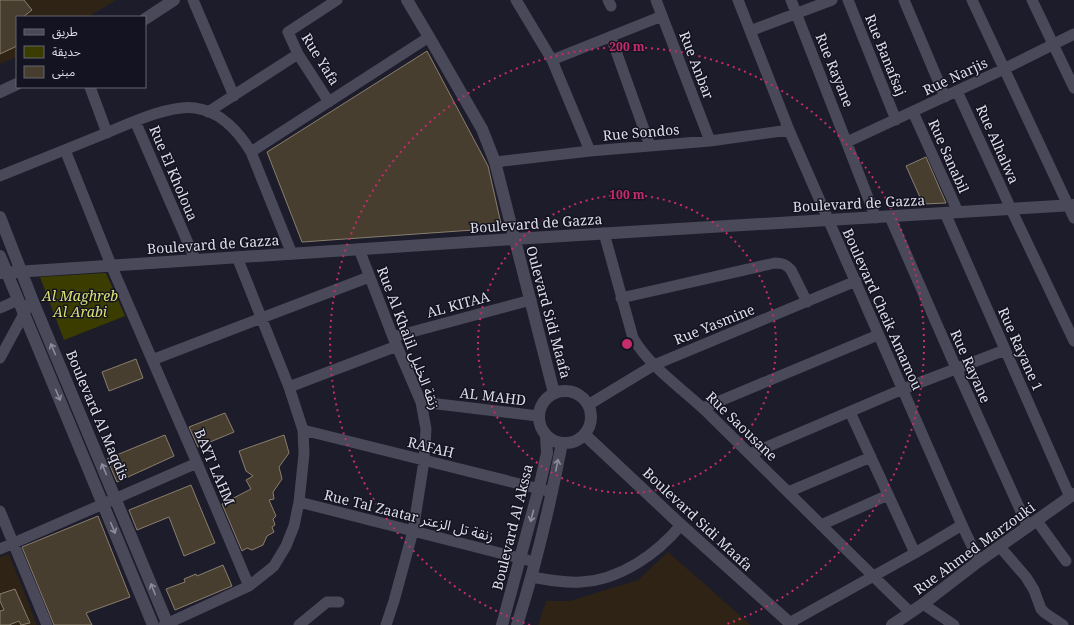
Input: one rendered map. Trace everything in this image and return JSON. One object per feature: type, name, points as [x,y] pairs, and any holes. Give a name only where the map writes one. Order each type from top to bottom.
[{"type":"street","points":[[146,18],[174,0]]},
{"type":"street","points":[[193,0],[234,96]]},
{"type":"street","name":"Rue Yafa","points":[[329,102],[298,54],[288,32],[337,0]]},
{"type":"street","name":"Oulevard Sidi Maafa","points":[[406,0],[482,129],[495,162],[554,393]]},
{"type":"street","points":[[516,0],[552,60],[590,151]]},
{"type":"street","name":"Rue Anbar","points":[[656,0],[710,141]]},
{"type":"street","name":"Boulevard Cheik Amamou","points":[[738,0],[789,130],[856,280],[878,335],[979,560]]},
{"type":"street","name":"Rue Rayane","points":[[791,0],[876,218]]},
{"type":"street","points":[[750,31],[832,0]]},
{"type":"street","name":"Rue Banafsaj","points":[[848,0],[896,120]]},
{"type":"street","points":[[904,0],[945,97]]},
{"type":"street","points":[[972,0],[1071,206],[1074,218]]},
{"type":"street","points":[[1032,0],[1074,88]]},
{"type":"street","points":[[552,60],[662,16]]},
{"type":"street","name":"Rue Narjis","points":[[847,142],[1004,69],[1074,34]]},
{"type":"street","points":[[251,152],[429,37]]},
{"type":"street","points":[[610,37],[650,146]]},
{"type":"street","points":[[208,112],[298,54]]},
{"type":"street","points":[[0,92],[16,84]]},
{"type":"street","points":[[90,88],[107,133]]},
{"type":"street","name":"Rue Alhalwa","points":[[957,91],[1074,341]]},
{"type":"street","points":[[0,176],[136,121],[183,107],[197,108],[222,120],[232,127],[243,139],[251,152],[292,254]]},
{"type":"street","name":"Rue Sanabil","points":[[913,112],[958,212]]},
{"type":"street","name":"Rue El Kholoua","points":[[136,121],[195,259]]},
{"type":"street","name":"Rue Sondos","points":[[495,162],[590,151],[710,141],[789,130]]},
{"type":"street","name":"BAYT LAHM","points":[[66,150],[111,265],[197,463],[248,586]]},
{"type":"street","name":"Boulevard de Gazza","points":[[4,273],[195,259],[1071,206]]},
{"type":"street","name":"Rue Rayane 1","points":[[945,213],[1005,350],[1072,496]]},
{"type":"street","name":"Boulevard Al Maqdis","points":[[0,217],[32,299],[116,497],[166,625]]},
{"type":"street","name":"Rue Rayane","points":[[890,217],[956,368],[1032,524],[1066,561]]},
{"type":"street","name":"Rue Saousane","points":[[604,234],[633,338],[640,349],[654,365],[703,408],[910,612]]},
{"type":"street","name":"Rue Al Khalil زنقة الخليل","points":[[359,249],[395,342],[421,402],[426,429],[424,461],[413,531],[386,625]]},
{"type":"street","name":"Boulevard Al Maqdis","points":[[0,256],[4,273],[24,314],[153,625]]},
{"type":"street","points":[[166,625],[248,586],[268,571],[283,552],[294,526],[299,502],[304,454],[303,430],[289,387],[237,257]]},
{"type":"street","points":[[621,298],[780,263],[788,266],[791,270],[806,302]]},
{"type":"street","points":[[152,360],[369,277]]},
{"type":"street","name":"Rue Yasmine","points":[[588,405],[654,365],[856,280]]},
{"type":"street","points":[[0,358],[32,299]]},
{"type":"street","points":[[0,308],[18,300]]},
{"type":"street","name":"AL KITAA","points":[[289,387],[395,342],[531,300]]},
{"type":"street","points":[[703,408],[878,335]]},
{"type":"street","points":[[750,454],[903,389],[1005,350]]},
{"type":"street","points":[[562,391],[573,392],[580,396],[588,405],[591,418],[590,427],[585,435],[576,441],[562,443],[554,441],[546,436],[539,425],[538,416],[543,402],[554,393],[562,391]]},
{"type":"street","name":"AL MAHD","points":[[421,402],[538,416]]},
{"type":"street","points":[[850,412],[915,553]]},
{"type":"street","name":"RAFAH","points":[[303,430],[552,492]]},
{"type":"street","name":"Boulevard Sidi Maafa","points":[[585,435],[790,624]]},
{"type":"street","name":"Boulevard Al Akssa","points":[[502,625],[539,488],[547,453],[546,436]]},
{"type":"street","points":[[517,625],[532,577],[562,443]]},
{"type":"street","points":[[788,492],[871,457]]},
{"type":"street","points":[[0,549],[116,497],[197,463]]},
{"type":"street","points":[[821,525],[888,495]]},
{"type":"street","name":"Rue Ahmed Marzouki","points":[[892,625],[923,604],[979,560],[1072,496]]},
{"type":"street","name":"Rue Tal Zaatar زنقة تل الزعتر","points":[[299,502],[535,562]]},
{"type":"street","points":[[0,511],[47,625]]},
{"type":"street","points":[[532,577],[553,581],[572,582],[592,581],[610,576],[645,558],[667,540],[681,525]]},
{"type":"street","points":[[790,624],[962,525]]},
{"type":"street","points":[[1000,547],[1026,577],[1034,590],[1041,609],[1063,625]]},
{"type":"street","points":[[299,625],[327,602],[339,602]]},
{"type":"street","points":[[923,604],[954,625]]},
{"type":"shaded area","points":[[0,0],[116,0],[90,16],[16,16],[16,57],[0,64]]},
{"type":"shaded area","points":[[668,552],[751,625],[538,625],[546,601],[570,601],[638,580]]},
{"type":"shaded area","points":[[9,554],[37,625],[0,625],[0,557]]},
{"type":"green space","name":"Al Maghreb Al Arabi","points":[[106,273],[125,316],[64,340],[40,277]]},
{"type":"building","points":[[0,0],[24,0],[32,10],[24,16],[16,16],[16,46],[0,54]]},
{"type":"building","points":[[427,51],[488,166],[502,228],[302,242],[267,152]]},
{"type":"building","points":[[926,157],[946,203],[923,204],[906,166]]},
{"type":"building","points":[[136,359],[143,378],[109,391],[102,372]]},
{"type":"building","points":[[225,413],[234,432],[198,447],[189,427]]},
{"type":"building","points":[[165,435],[174,456],[117,482],[107,459]]},
{"type":"building","points":[[284,435],[289,453],[279,467],[282,479],[273,492],[274,499],[269,500],[276,516],[273,519],[275,525],[272,527],[274,532],[267,536],[263,545],[252,550],[247,548],[242,551],[222,504],[251,489],[246,480],[253,476],[246,471],[239,451]]},
{"type":"building","points":[[191,485],[215,543],[184,556],[169,517],[137,530],[129,510]]},
{"type":"building","points":[[98,516],[130,597],[86,613],[92,625],[54,625],[22,547]]},
{"type":"building","points":[[223,565],[232,586],[175,610],[166,589],[185,582],[184,579],[196,574],[197,576]]},
{"type":"building","points":[[15,589],[30,623],[21,625],[19,621],[9,625],[0,625],[0,611],[4,610],[0,601],[0,594]]}]
